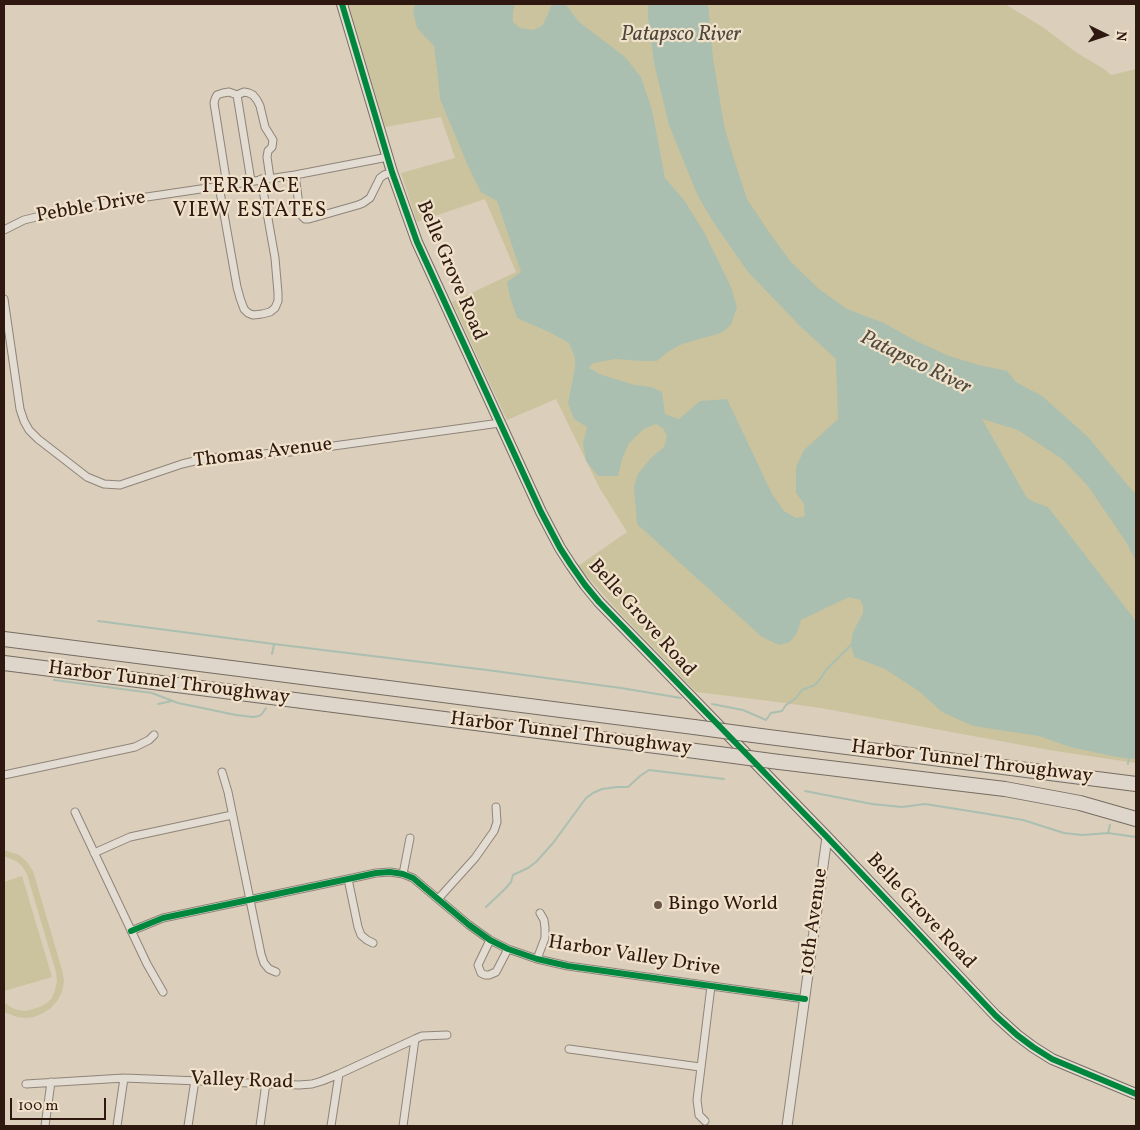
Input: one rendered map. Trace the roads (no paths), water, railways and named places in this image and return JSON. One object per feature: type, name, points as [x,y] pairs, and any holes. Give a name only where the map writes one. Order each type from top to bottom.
[{"type":"highway","name":"Harbor Tunnel Throughway","points":[[4,639],[1136,784]]},
{"type":"highway","name":"Harbor Tunnel Throughway","points":[[4,662],[832,769],[1005,789],[1080,803],[1136,818]]},
{"type":"main road","name":"Belle Grove Road","points":[[342,4],[392,172],[417,242],[542,512],[557,542],[585,585],[611,615],[827,837],[996,1016],[1017,1035],[1052,1059],[1136,1094]]},
{"type":"street","points":[[227,185],[214,103],[217,95],[229,92],[237,95],[244,92],[253,95],[260,106],[265,127],[273,140],[267,157],[270,178]]},
{"type":"street","points":[[237,95],[251,181]]},
{"type":"street","name":"Pebble Drive","points":[[4,230],[24,220],[52,213],[296,175],[388,157]]},
{"type":"street","points":[[296,175],[300,212],[305,219],[309,219],[363,203],[370,198],[384,174],[392,172]]},
{"type":"street","points":[[219,186],[240,298],[244,309],[248,313],[253,315],[262,314],[270,312],[275,308],[278,301],[278,293],[275,258],[261,179]]},
{"type":"street","name":"Thomas Avenue","points":[[4,299],[20,409],[24,421],[29,430],[38,439],[87,477],[104,484],[120,485],[182,464],[207,458],[290,452],[500,423]]},
{"type":"street","points":[[4,774],[135,747],[149,740],[154,735]]},
{"type":"street","points":[[222,772],[251,900],[261,954],[264,963],[269,969],[276,972]]},
{"type":"street","points":[[439,898],[475,858],[494,831],[497,822],[496,807]]},
{"type":"street","points":[[75,812],[131,932],[163,992]]},
{"type":"street","points":[[94,853],[130,836],[232,815]]},
{"type":"street","name":"10th Avenue","points":[[787,1126],[827,837]]},
{"type":"street","points":[[403,874],[410,838]]},
{"type":"street","name":"Harbor Valley Drive","points":[[131,932],[163,918],[376,873],[390,872],[413,878],[490,940],[508,949],[537,959],[568,966],[805,999]]},
{"type":"street","points":[[348,879],[358,927],[361,934],[373,943]]},
{"type":"street","points":[[537,959],[545,938],[544,920],[540,913]]},
{"type":"street","points":[[490,940],[478,966],[484,975],[496,972],[508,949]]},
{"type":"street","points":[[705,1121],[699,1115],[697,1100],[711,986]]},
{"type":"street","name":"Valley Road","points":[[26,1084],[124,1078],[312,1084],[339,1074],[415,1038],[447,1035]]},
{"type":"street","points":[[403,1126],[415,1038]]},
{"type":"street","points":[[569,1049],[700,1068]]},
{"type":"street","points":[[331,1126],[339,1074]]},
{"type":"street","points":[[117,1126],[124,1078]]},
{"type":"street","points":[[188,1126],[194,1080]]},
{"type":"street","points":[[45,1126],[51,1082]]},
{"type":"street","points":[[260,1126],[266,1083]]},
{"type":"water","name":"Patapsco River","points":[[415,4],[515,4],[513,22],[520,28],[533,30],[542,26],[551,6],[556,4],[566,5],[579,22],[624,56],[641,77],[652,110],[665,178],[684,200],[704,232],[731,287],[737,307],[731,325],[721,333],[682,344],[666,353],[657,361],[616,359],[593,363],[589,368],[602,375],[635,385],[651,387],[662,392],[665,414],[679,419],[700,401],[727,399],[772,494],[784,511],[796,518],[805,516],[804,504],[796,493],[796,467],[804,450],[838,419],[836,359],[801,327],[748,272],[712,220],[697,194],[669,125],[654,63],[648,4],[708,4],[713,58],[724,125],[732,153],[747,199],[791,262],[819,289],[847,309],[884,323],[914,340],[949,356],[1007,371],[1016,382],[1042,396],[1088,437],[1136,494],[1136,561],[1126,542],[1088,486],[1062,459],[1018,430],[982,419],[1027,498],[1048,507],[1136,621],[1136,759],[1070,747],[1039,736],[973,726],[942,712],[920,692],[885,669],[854,657],[851,645],[853,632],[863,613],[863,605],[860,600],[849,597],[801,620],[797,633],[790,642],[779,645],[762,637],[637,524],[634,487],[638,474],[651,458],[664,447],[667,436],[663,428],[656,424],[644,429],[629,443],[622,459],[618,476],[598,476],[586,461],[583,443],[587,427],[574,419],[568,403],[575,368],[575,357],[569,343],[517,318],[507,282],[521,272],[497,201],[481,192],[440,99],[434,46],[417,28],[413,11]]},
{"type":"waterway","points":[[98,621],[487,670],[681,698]]},
{"type":"waterway","points":[[272,654],[274,644]]},
{"type":"waterway","points":[[712,704],[743,710],[766,720],[771,713],[782,711],[802,690],[815,685],[826,670],[852,644]]},
{"type":"waterway","points":[[54,680],[152,693],[178,703],[236,715],[259,716],[266,708]]},
{"type":"waterway","points":[[158,704],[172,701]]},
{"type":"waterway","points":[[1128,764],[1129,756]]},
{"type":"waterway","points":[[486,907],[511,882],[513,875],[536,862],[553,843],[586,798],[593,793],[602,789],[628,787],[649,770],[724,779]]},
{"type":"waterway","points":[[805,791],[872,804],[902,807],[925,804],[982,813],[1023,820],[1064,833],[1082,835],[1108,833],[1136,837]]},
{"type":"waterway","points":[[1108,833],[1110,825]]},
{"type":"place","name":"Bingo World","points":[[658,905]]},
{"type":"district","name":"TERRACE VIEW ESTATES","points":[[250,200]]}]
